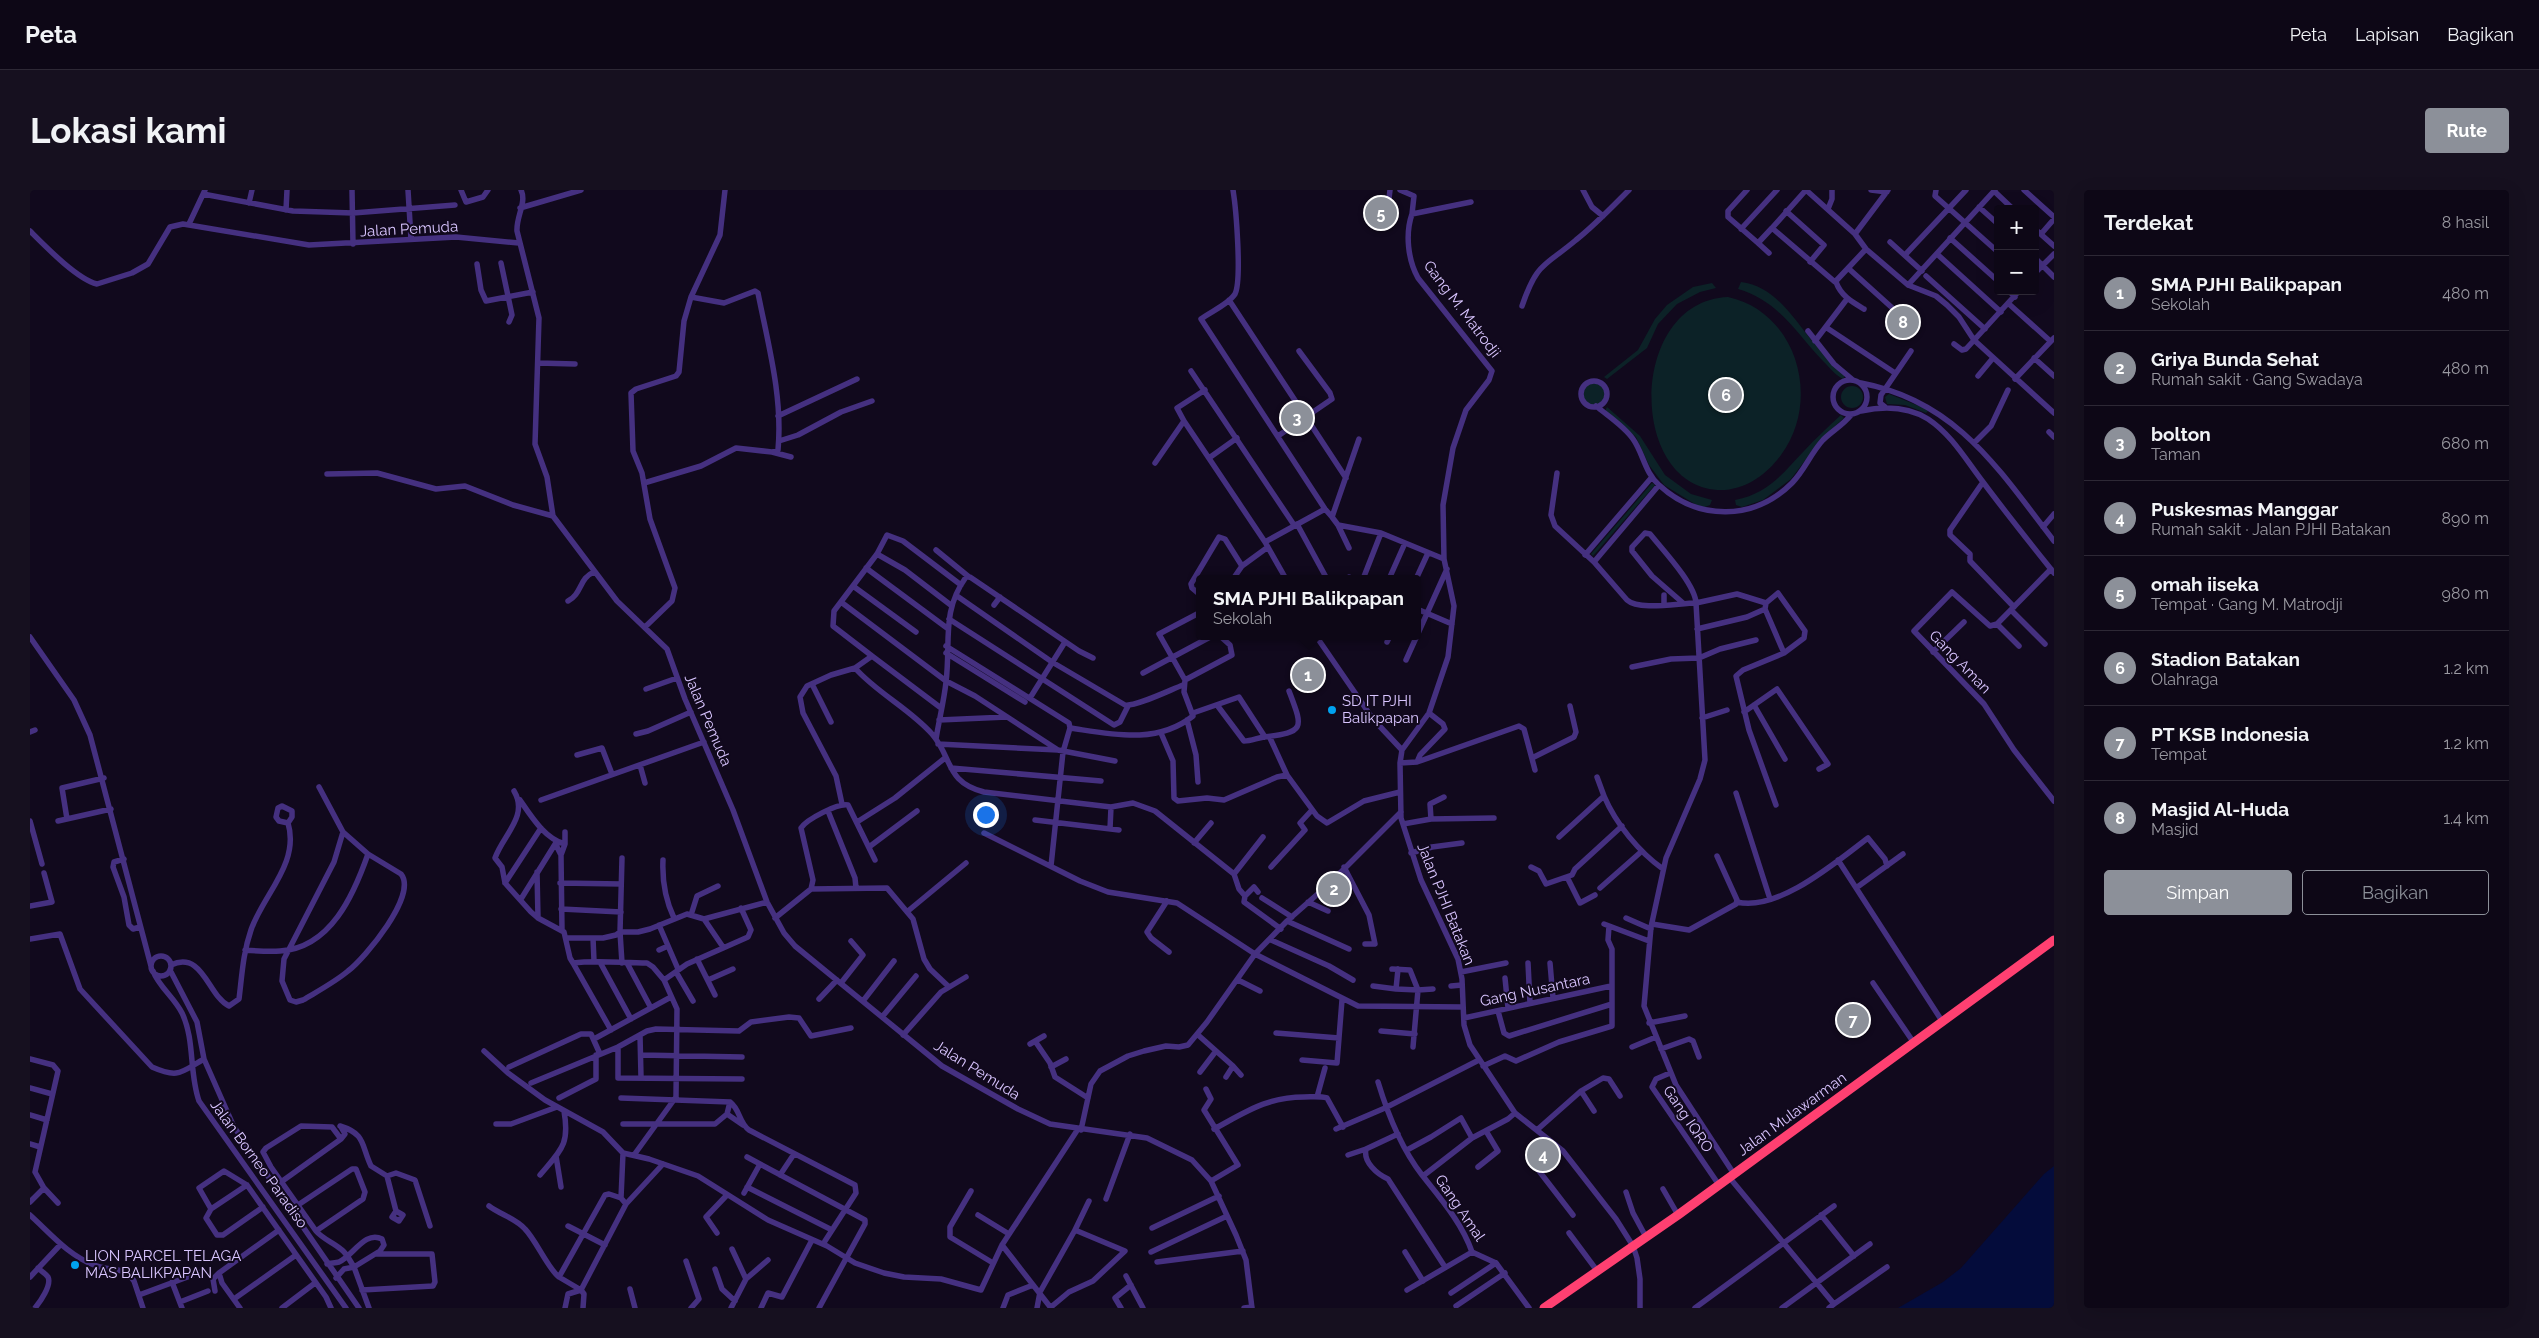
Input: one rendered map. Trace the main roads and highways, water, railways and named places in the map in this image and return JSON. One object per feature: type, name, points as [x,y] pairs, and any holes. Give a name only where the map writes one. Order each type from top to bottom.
[{"type":"highway","name":"Jalan Mulawarman","points":[[1544,1307],[1598,1272],[1678,1215],[2054,940]]},
{"type":"place","name":"omah iiseka","points":[[1381,213]]},
{"type":"place","name":"Masjid Al-Huda","points":[[1903,322]]},
{"type":"place","name":"Stadion Batakan","points":[[1726,395]]},
{"type":"place","name":"bolton","points":[[1297,418]]},
{"type":"place","name":"SMA PJHI Balikpapan","points":[[1308,675]]},
{"type":"place","name":"SD IT PJHI Balikpapan","points":[[1332,710]]},
{"type":"place","name":"Griya Bunda Sehat","points":[[1334,889]]},
{"type":"place","name":"PT KSB Indonesia","points":[[1853,1020]]},
{"type":"place","name":"Puskesmas Manggar","points":[[1543,1155]]},
{"type":"place","name":"LION PARCEL TELAGA MAS BALIKPAPAN","points":[[75,1265]]}]
